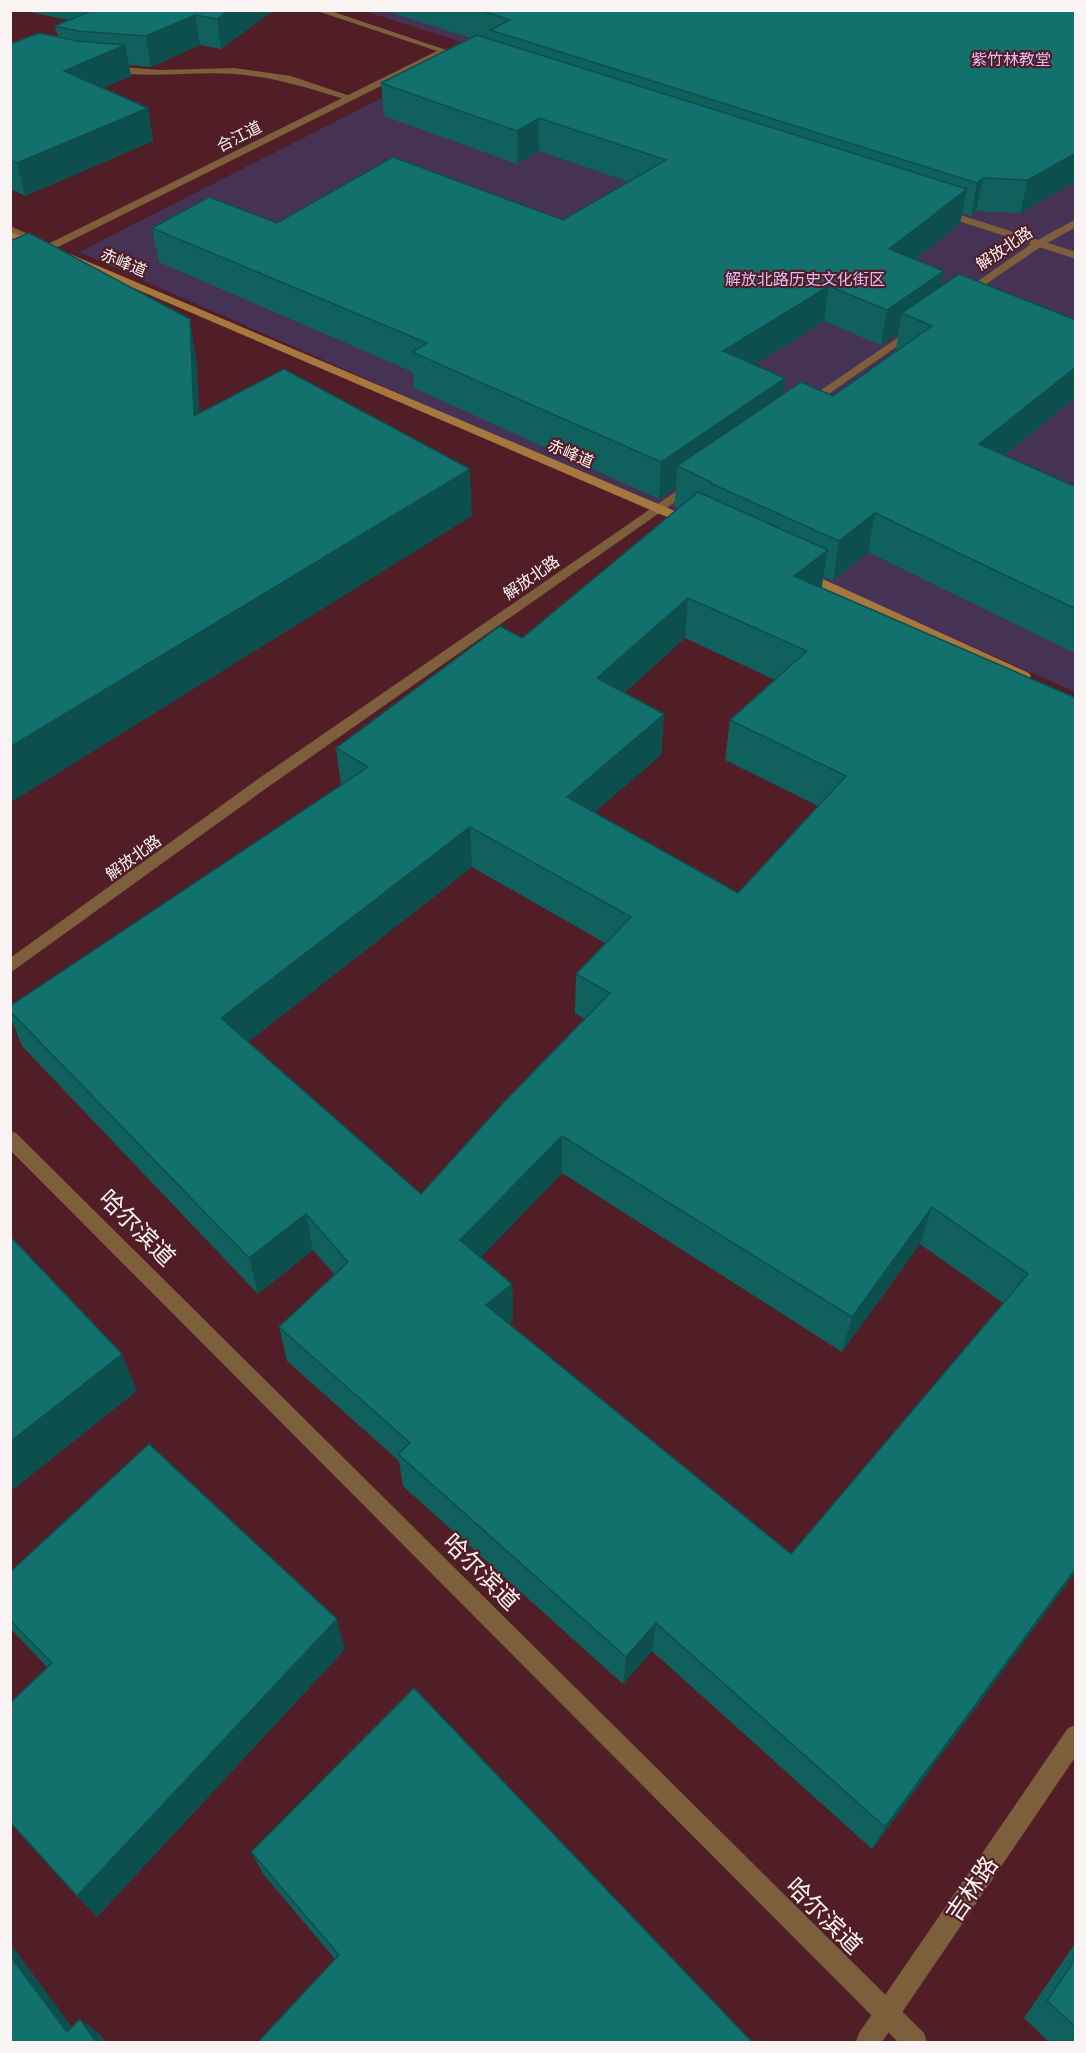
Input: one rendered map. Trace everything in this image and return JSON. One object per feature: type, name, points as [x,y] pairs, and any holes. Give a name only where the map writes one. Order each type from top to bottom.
[{"type":"main road","points":[[10,235],[48,248]]},
{"type":"main road","name":"赤峰道","points":[[48,248],[701,528]]},
{"type":"main road","points":[[787,567],[1033,680]]},
{"type":"street","points":[[318,10],[478,62]]},
{"type":"street","name":"合江道","points":[[48,248],[444,51]]},
{"type":"street","points":[[95,68],[160,73],[234,72],[291,79],[348,98]]},
{"type":"street","points":[[926,207],[1076,256]]},
{"type":"street","name":"解放北路","points":[[950,305],[1038,244],[1076,222]]},
{"type":"street","name":"赤峰道","points":[[10,229],[48,248]]},
{"type":"street","name":"赤峰道","points":[[10,243],[48,248]]},
{"type":"street","points":[[1038,244],[1076,250]]},
{"type":"street","points":[[795,413],[931,318]]},
{"type":"street","name":"解放北路","points":[[10,967],[263,783],[707,474]]},
{"type":"street","name":"哈尔滨道","points":[[10,1138],[915,2043]]},
{"type":"street","name":"吉林路","points":[[868,2043],[1076,1736]]},
{"type":"green space","name":"解放北路历史文化街区","points":[[364,11],[1075,11],[1075,692],[79,252],[480,48]]},
{"type":"building","points":[[93,10],[229,10],[217,19],[195,15],[146,36],[78,31],[55,26]]},
{"type":"building","points":[[480,10],[1076,10],[1076,153],[1028,180],[983,178],[977,183],[490,30],[510,20]]},
{"type":"building","points":[[39,33],[77,41],[125,45],[64,71],[148,108],[17,163],[10,160],[10,44]]},
{"type":"building","points":[[477,35],[967,189],[889,249],[944,271],[887,310],[829,286],[723,351],[785,378],[661,462],[412,352],[427,343],[152,228],[209,197],[277,223],[393,157],[563,220],[666,160],[539,118],[517,131],[381,83]]},
{"type":"building","points":[[29,233],[190,319],[194,416],[284,369],[470,469],[10,747],[10,241]]},
{"type":"building","points":[[959,274],[1076,320],[1076,367],[979,444],[1076,487],[1076,609],[875,513],[839,541],[677,466],[801,382],[833,396],[932,326],[902,313]]},
{"type":"building","points":[[698,492],[828,550],[794,576],[1076,698],[1076,1195],[1074,1197],[1076,1197],[1076,1568],[885,1827],[656,1623],[626,1657],[398,1454],[410,1443],[279,1327],[348,1262],[306,1214],[249,1258],[10,1011],[10,1006],[368,767],[336,748],[500,626],[522,638]],"holes":[[[688,598],[807,651],[730,720],[846,776],[738,893],[567,797],[664,714],[597,678]],[[470,827],[631,917],[576,974],[610,993],[505,1101],[421,1194],[221,1018]],[[562,1136],[852,1317],[932,1207],[1028,1274],[791,1554],[486,1305],[512,1284],[460,1240]]]},
{"type":"building","points":[[10,1236],[122,1354],[10,1442]]},
{"type":"building","points":[[149,1444],[337,1619],[77,1896],[10,1822],[10,1703],[52,1663],[10,1620],[10,1572]]},
{"type":"building","points":[[414,1688],[753,2043],[257,2043],[339,1955],[251,1852]]},
{"type":"building","points":[[10,1956],[67,2032],[80,2019],[97,2043],[10,2043]]},
{"type":"building","points":[[1076,1958],[1076,2027],[1047,2001]]},
{"type":"park label","name":"紫竹林教堂","points":[[1011,59]]}]
